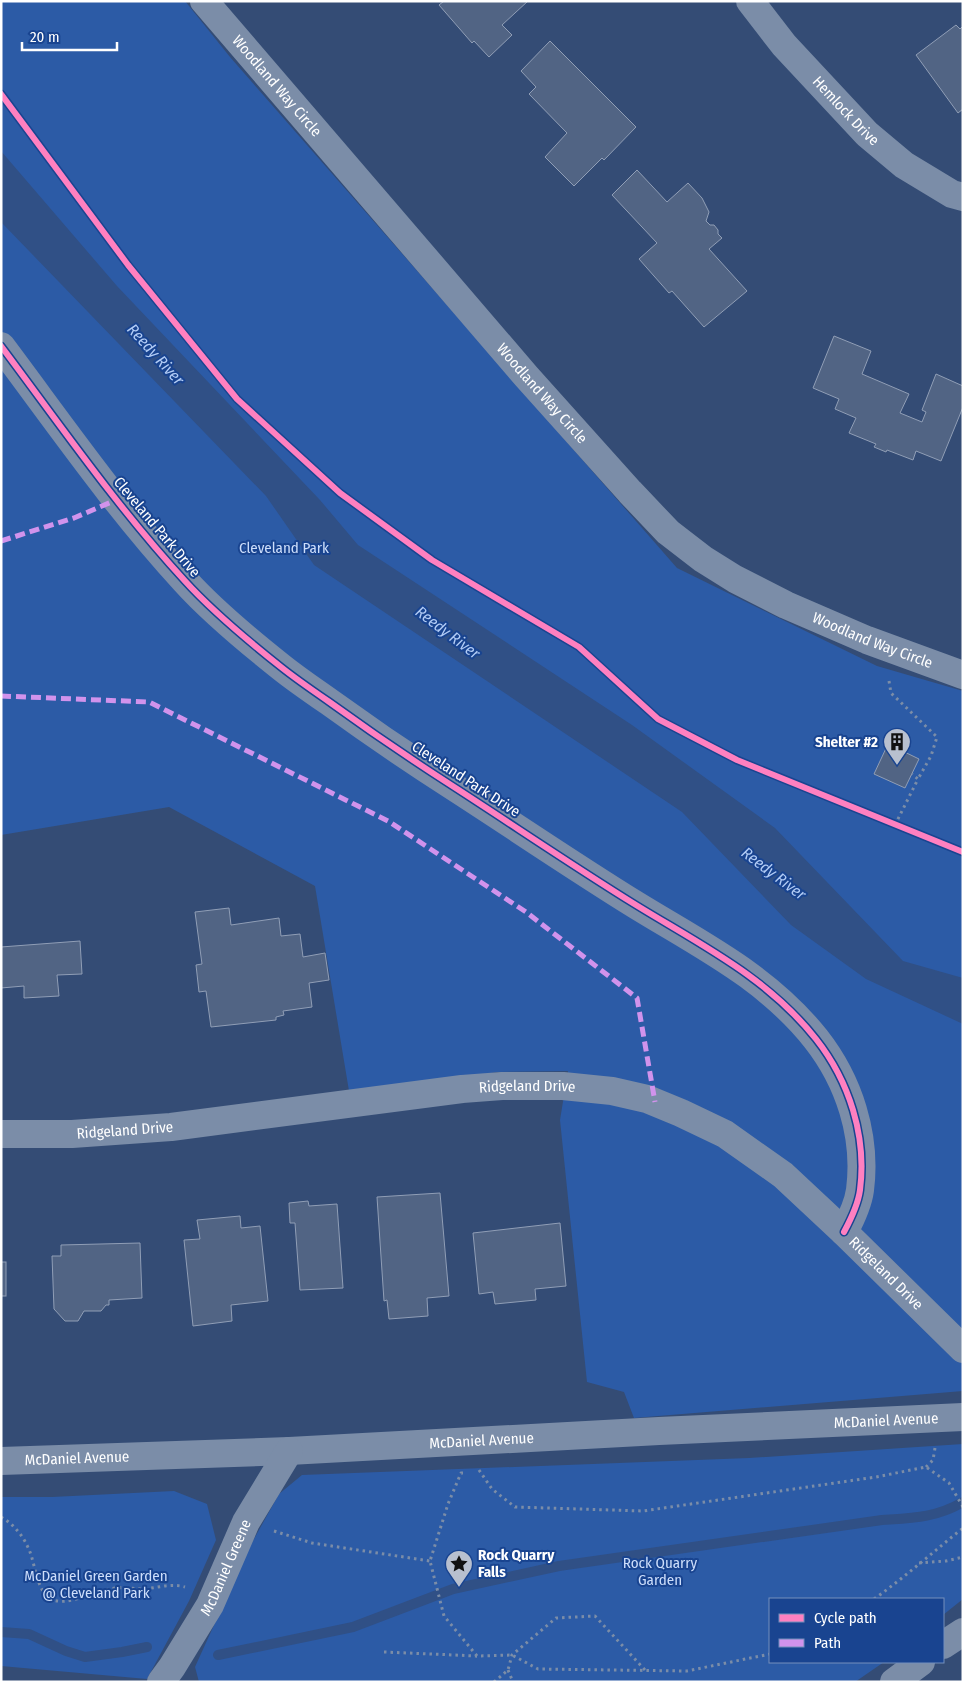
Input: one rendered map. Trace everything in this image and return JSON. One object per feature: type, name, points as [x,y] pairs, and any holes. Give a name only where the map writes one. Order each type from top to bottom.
[{"type":"street","name":"Woodland Way Circle","points":[[204,1],[526,376],[668,532],[703,559],[786,606],[867,640],[963,675]]},
{"type":"street","name":"Hemlock Drive","points":[[750,1],[784,45],[866,134],[904,165],[952,194],[963,197]]},
{"type":"street","name":"Cleveland Park Drive","points":[[1,346],[122,508],[173,568],[225,621],[283,669],[399,751],[637,905],[726,958],[759,982],[790,1009],[816,1039],[837,1069],[852,1104],[861,1148],[860,1191],[856,1207],[844,1232]]},
{"type":"street","name":"Ridgeland Drive","points":[[1,1134],[72,1134],[171,1127],[462,1089],[502,1086],[562,1086],[612,1091],[647,1098],[725,1134],[783,1176],[844,1232],[963,1349]]},
{"type":"street","name":"McDaniel Avenue","points":[[1,1461],[289,1451],[963,1418]]},
{"type":"street","name":"McDaniel Greene","points":[[160,1682],[172,1667],[214,1595],[246,1522],[289,1451]]},
{"type":"street","points":[[894,1682],[920,1663]]},
{"type":"path","points":[[891,693],[937,737],[932,756],[918,779],[896,825]]},
{"type":"path","points":[[912,774],[918,779]]},
{"type":"path","points":[[478,1469],[492,1489],[515,1507],[642,1511],[866,1479],[926,1468],[933,1460]]},
{"type":"path","points":[[926,1468],[949,1483],[963,1507]]},
{"type":"path","points":[[469,1471],[461,1473],[448,1504],[430,1561],[444,1616],[477,1656]]},
{"type":"path","points":[[1,1517],[20,1533],[30,1552],[40,1585],[49,1598],[62,1602],[79,1599],[98,1591],[117,1587],[144,1589],[180,1585],[214,1595]]},
{"type":"path","points":[[246,1522],[312,1543],[430,1561]]},
{"type":"path","points":[[875,1598],[907,1575],[963,1528]]},
{"type":"path","points":[[919,1563],[946,1561],[963,1557]]},
{"type":"path","points":[[494,1682],[508,1670],[512,1655],[556,1618],[595,1616],[645,1670]]},
{"type":"path","points":[[384,1652],[477,1656],[512,1655],[538,1669],[687,1671],[769,1654]]},
{"type":"path","points":[[508,1670],[513,1682]]},
{"type":"green space","name":"Cleveland Park","points":[[1,1],[185,1],[230,57],[677,568],[877,666],[963,691],[963,1391],[634,1418],[624,1392],[587,1382],[560,1120],[568,1071],[497,1072],[350,1097],[315,886],[169,807],[1,835]]},
{"type":"green space","name":"Rock Quarry Garden","points":[[963,1444],[963,1599],[944,1614],[944,1598],[769,1598],[769,1663],[883,1663],[855,1682],[199,1682],[195,1667],[249,1548],[279,1494],[302,1475],[749,1458]]},
{"type":"green space","name":"McDaniel Green Garden @ Cleveland Park","points":[[174,1491],[207,1504],[216,1540],[189,1601],[147,1679],[1,1666],[1,1497],[52,1497]]},
{"type":"water","name":"Reedy River","points":[[1,151],[117,286],[320,500],[358,545],[632,725],[775,828],[903,961],[963,978],[963,1024],[866,979],[791,925],[682,812],[314,565],[266,496],[1,222]]},
{"type":"building","points":[[444,1],[528,1],[502,25],[512,35],[489,57],[474,41],[472,43],[439,5]]},
{"type":"building","points":[[956,25],[960,29],[963,26],[963,109],[958,113],[916,55]]},
{"type":"building","points":[[550,41],[636,127],[604,160],[602,158],[574,186],[545,157],[567,133],[529,94],[536,87],[521,71]]},
{"type":"building","points":[[637,170],[667,202],[688,183],[702,198],[709,212],[706,221],[710,225],[714,225],[722,238],[709,249],[747,291],[704,327],[672,291],[669,293],[639,259],[657,243],[612,195]]},
{"type":"building","points":[[834,336],[871,351],[862,374],[909,394],[900,413],[922,422],[926,412],[922,410],[936,374],[963,386],[963,407],[941,461],[916,451],[913,460],[887,450],[886,452],[874,447],[876,444],[849,433],[856,418],[835,409],[839,399],[813,388]]},
{"type":"building","name":"Shelter #2","points":[[888,744],[919,759],[905,788],[874,774]]},
{"type":"building","points":[[229,908],[231,925],[279,918],[281,936],[300,934],[303,957],[325,953],[329,980],[309,983],[312,1007],[283,1011],[284,1015],[276,1017],[276,1020],[211,1027],[206,991],[199,992],[196,965],[202,964],[195,912]]},
{"type":"building","points":[[80,941],[82,974],[57,975],[59,996],[24,998],[24,986],[1,988],[1,947]]},
{"type":"building","points":[[440,1193],[449,1296],[427,1298],[428,1316],[389,1319],[387,1300],[384,1301],[377,1197]]},
{"type":"building","points":[[308,1201],[309,1206],[337,1204],[343,1288],[300,1290],[295,1223],[290,1223],[289,1203]]},
{"type":"building","points":[[240,1216],[241,1228],[260,1226],[268,1301],[231,1305],[232,1321],[193,1326],[184,1240],[200,1239],[197,1220]]},
{"type":"building","points":[[560,1223],[566,1286],[535,1289],[536,1300],[495,1304],[493,1292],[479,1294],[473,1233]]},
{"type":"building","points":[[140,1243],[142,1298],[109,1300],[109,1305],[106,1305],[101,1311],[84,1311],[78,1321],[65,1321],[54,1309],[52,1256],[61,1256],[61,1245]]},
{"type":"building","points":[[1,1262],[6,1262],[6,1296],[1,1296]]},
{"type":"waterway","points":[[218,1655],[353,1627],[453,1589],[559,1566],[882,1520],[923,1516],[943,1511],[963,1502]]},
{"type":"waterway","points":[[1,1632],[29,1634],[66,1651],[85,1657],[147,1647]]},
{"type":"marked path","points":[[1,541],[74,518],[116,500]]},
{"type":"marked path","points":[[1,696],[149,702],[388,821],[526,912],[637,998],[655,1102]]},
{"type":"cycle path","points":[[1,94],[128,265],[237,399],[340,493],[432,560],[579,647],[658,719],[737,760],[963,852]]},
{"type":"cycle path","points":[[1,346],[90,466],[160,553],[196,592],[243,636],[298,680],[404,754],[589,875],[732,964],[755,980],[797,1017],[828,1055],[838,1073],[853,1110],[858,1130],[861,1150],[860,1190],[852,1217],[844,1232]]},
{"type":"place","name":"Shelter #2","points":[[897,766]]},
{"type":"place","name":"Rock Quarry Falls","points":[[459,1588]]}]
